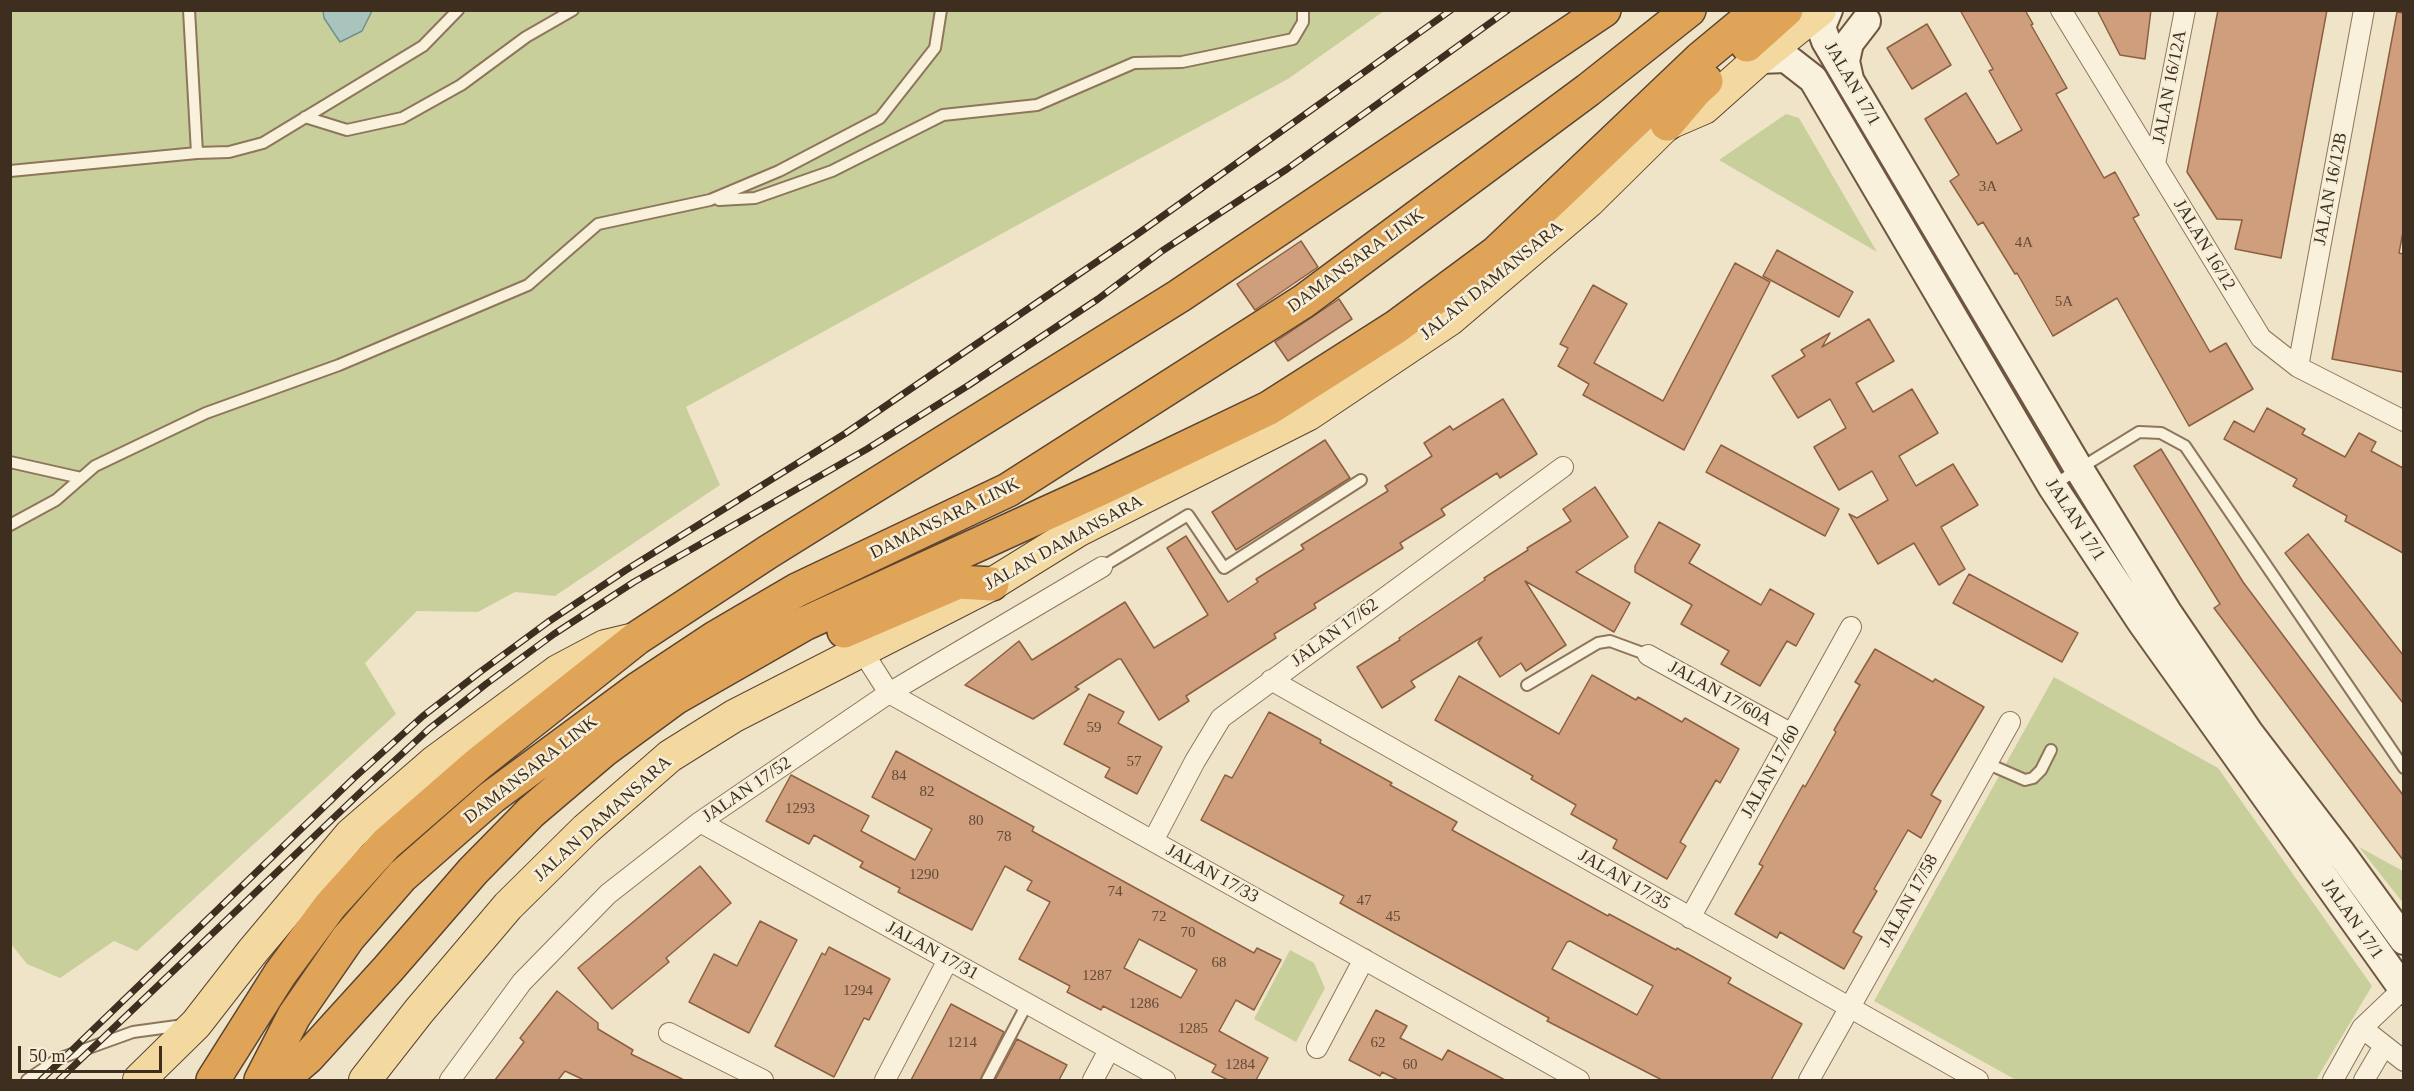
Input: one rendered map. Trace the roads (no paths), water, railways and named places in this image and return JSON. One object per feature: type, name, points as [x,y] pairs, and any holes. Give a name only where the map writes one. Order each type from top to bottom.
[{"type":"highway","name":"DAMANSARA LINK","points":[[213,1080],[280,974],[330,906],[386,844],[478,764],[637,638],[768,552],[1179,296],[1604,10]]},
{"type":"highway","name":"DAMANSARA LINK","points":[[261,1080],[294,1016],[348,938],[402,876],[492,797],[638,689],[715,638],[797,590],[1008,490],[1304,301],[1588,90],[1689,10]]},
{"type":"highway","points":[[281,1080],[308,1057],[473,871],[531,812],[604,750],[675,698],[806,623],[1104,487],[1269,408],[1387,334],[1496,253],[1701,58],[1759,10]]},
{"type":"highway","points":[[1667,124],[1695,91],[1786,10]]},
{"type":"highway","points":[[718,673],[736,677],[750,676],[813,644],[958,582],[992,584]]},
{"type":"highway","points":[[232,1080],[280,974]]},
{"type":"main road","name":"JALAN DAMANSARA","points":[[365,1080],[419,1011],[508,906],[594,821],[670,756],[734,716],[861,649],[992,584],[1079,530],[1309,414],[1449,320],[1589,201],[1667,124],[1704,108],[1759,59],[1820,10]]},
{"type":"main road","points":[[139,1080],[196,1024],[252,952],[351,834],[433,763],[558,671],[605,646],[637,638]]},
{"type":"street","name":"JALAN 17/1","points":[[1828,10],[1821,27],[1826,41],[2079,469],[2167,612],[2249,732],[2403,940]]},
{"type":"street","name":"JALAN 16/12","points":[[2061,10],[2260,338],[2298,367],[2403,421]]},
{"type":"street","name":"JALAN 16/12A","points":[[2155,164],[2185,10]]},
{"type":"street","name":"JALAN 16/12B","points":[[2298,367],[2364,10]]},
{"type":"street","points":[[1814,79],[1815,61],[1826,41],[1873,16]]},
{"type":"street","points":[[1850,81],[1845,61],[1849,43],[1873,16]]},
{"type":"street","name":"JALAN 17/1","points":[[1759,59],[1786,58],[1814,79],[2052,486],[2148,631],[2403,989]]},
{"type":"street","name":"JALAN 17/62","points":[[1153,841],[1195,761],[1221,718],[1563,467]]},
{"type":"street","name":"JALAN 17/52","points":[[450,1080],[522,982],[608,894],[700,822],[889,693],[1102,567]]},
{"type":"street","name":"JALAN 17/60","points":[[1690,918],[1851,627]]},
{"type":"street","name":"JALAN 17/33","points":[[861,649],[889,693],[1580,1080]]},
{"type":"street","name":"JALAN 17/60A","points":[[1648,655],[1792,734]]},
{"type":"street","name":"JALAN 17/35","points":[[1271,680],[1978,1080]]},
{"type":"street","name":"JALAN 17/58","points":[[1809,1080],[2010,722]]},
{"type":"street","name":"JALAN 17/31","points":[[700,822],[1165,1080]]},
{"type":"street","points":[[1317,1048],[1364,959]]},
{"type":"street","points":[[885,1080],[948,960]]},
{"type":"street","points":[[2332,1080],[2362,1028],[2403,989]]},
{"type":"street","points":[[2362,1028],[2403,1061]]},
{"type":"street","points":[[669,1033],[763,1080]]},
{"type":"street","points":[[2364,1080],[2384,1046]]},
{"type":"street","points":[[1093,1080],[1109,1050]]},
{"type":"lane","points":[[189,10],[197,153]]},
{"type":"lane","points":[[10,171],[229,152],[263,143],[423,46],[458,10]]},
{"type":"lane","points":[[305,117],[347,129],[402,118],[461,85],[526,37],[573,10]]},
{"type":"lane","points":[[710,200],[779,171],[880,118],[935,48],[940,10]]},
{"type":"lane","points":[[10,525],[56,500],[95,466],[206,413],[339,365],[528,285],[598,224],[710,200],[755,198],[832,171],[943,115],[1036,105],[1134,63],[1182,62],[1293,39],[1303,22],[1303,10]]},
{"type":"lane","points":[[2052,486],[2139,432],[2161,433],[2185,446],[2403,768]]},
{"type":"lane","points":[[10,462],[81,478]]},
{"type":"lane","points":[[1102,567],[1188,515],[1224,568],[1361,480]]},
{"type":"lane","points":[[1527,685],[1598,643],[1610,641],[1648,655]]},
{"type":"lane","points":[[1986,763],[2025,780],[2033,778],[2041,770],[2051,750]]},
{"type":"lane","points":[[987,1080],[1028,1004]]},
{"type":"lane","points":[[27,1080],[58,1059],[133,1032],[196,1024]]},
{"type":"water","points":[[323,11],[372,11],[362,31],[340,42],[324,18]]},
{"type":"railway","points":[[41,1080],[355,777],[423,716],[480,672],[548,622],[626,570],[846,433],[1139,233],[1451,10]]},
{"type":"railway","points":[[59,1080],[365,788],[429,729],[486,684],[554,634],[634,582],[867,449],[969,385],[1098,299],[1162,251],[1287,169],[1508,10]]}]
